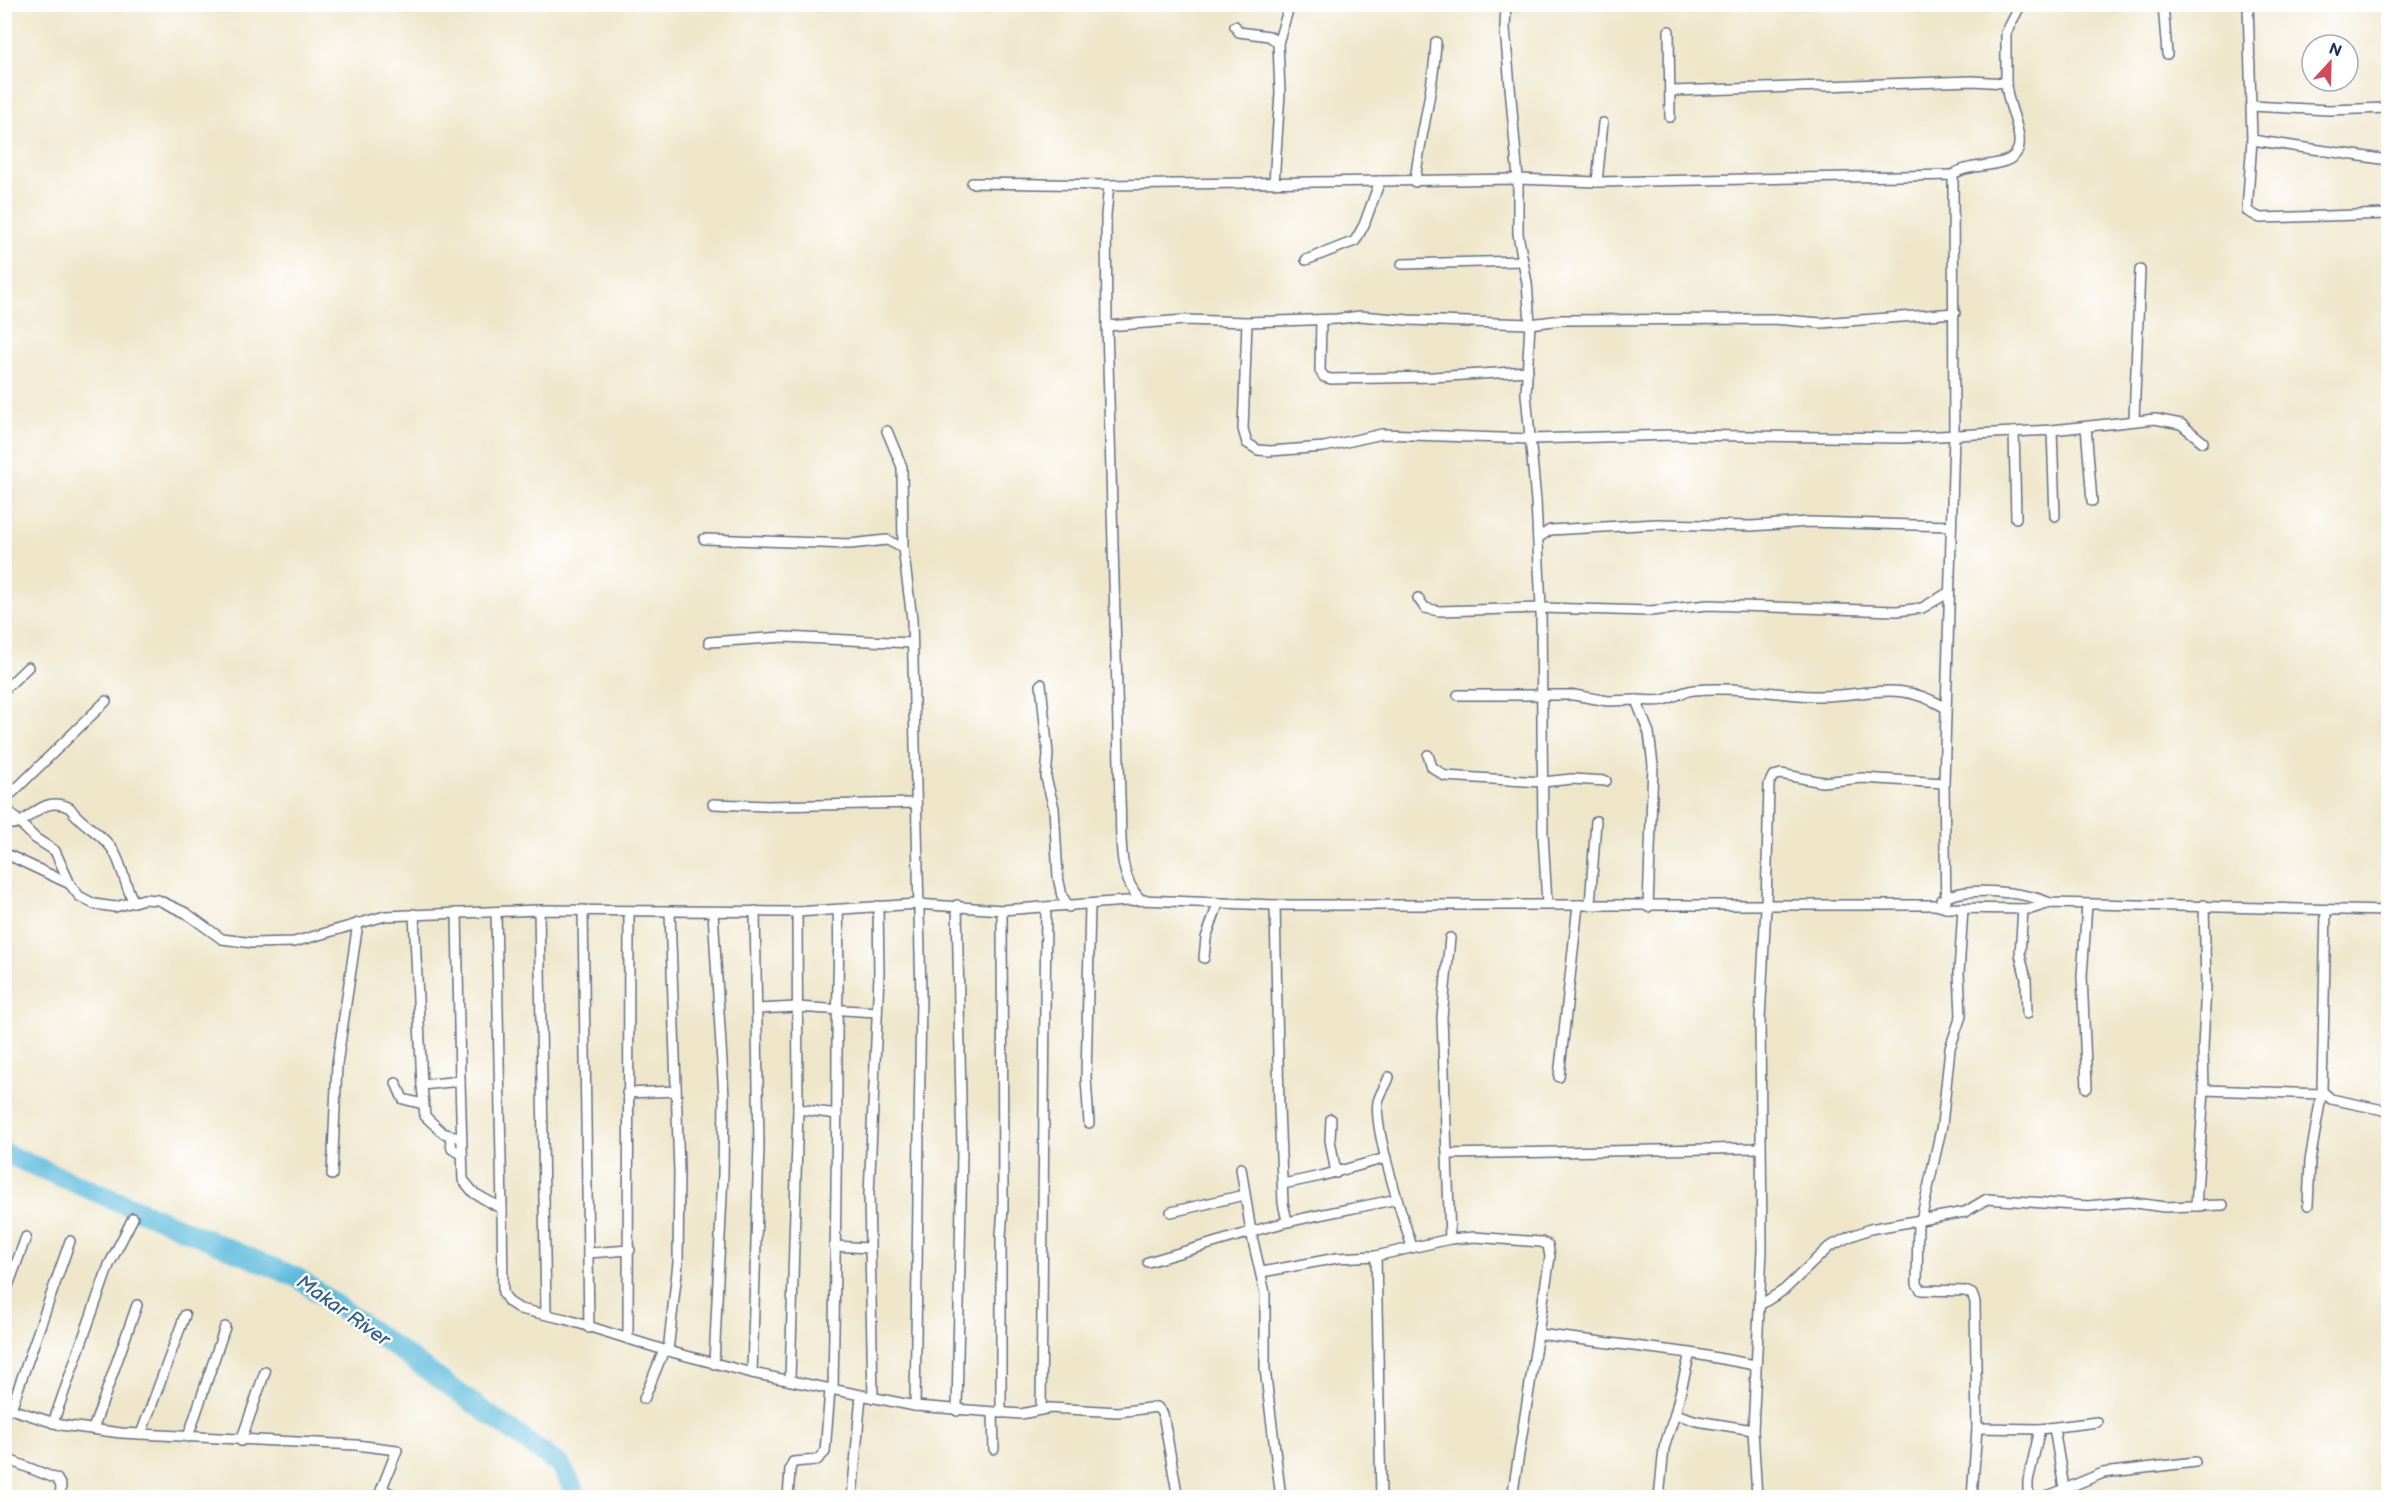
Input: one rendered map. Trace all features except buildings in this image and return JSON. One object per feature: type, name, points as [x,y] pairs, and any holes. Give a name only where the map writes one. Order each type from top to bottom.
[{"type":"street","points":[[1274,183],[1280,93],[1278,43],[1290,4]]},
{"type":"street","points":[[1506,4],[1505,29],[1518,179],[1517,210],[1530,324],[1526,394],[1532,439],[1541,608],[1547,904]]},
{"type":"street","points":[[972,183],[1109,185],[1518,179],[1597,182],[1953,175],[1968,167],[2009,161],[2015,155],[2019,137],[2009,105],[2006,83],[2006,33],[2021,4]]},
{"type":"street","points":[[2163,4],[2167,54]]},
{"type":"street","points":[[2248,4],[2252,140],[2246,205],[2250,214],[2260,218],[2388,214]]},
{"type":"street","points":[[1235,26],[1239,32],[1269,36],[1278,43]]},
{"type":"street","points":[[1669,31],[1671,117]]},
{"type":"street","points":[[1415,182],[1418,152],[1434,77],[1436,42]]},
{"type":"street","points":[[1671,91],[1972,81],[2006,83]]},
{"type":"street","points":[[2251,106],[2329,110],[2388,108]]},
{"type":"street","points":[[1597,182],[1603,123]]},
{"type":"street","points":[[2252,140],[2388,160]]},
{"type":"street","points":[[1946,908],[1944,783],[1954,436],[1953,175]]},
{"type":"street","points":[[1306,260],[1355,241],[1364,225],[1380,181]]},
{"type":"street","points":[[1109,185],[1106,215],[1107,326],[1120,799],[1123,851],[1130,889],[1125,902]]},
{"type":"street","points":[[1402,264],[1523,261]]},
{"type":"street","points":[[2134,420],[2140,270]]},
{"type":"street","points":[[1107,326],[1185,320],[1248,322],[1368,316],[1426,321],[1530,324],[1562,320],[1764,319],[1821,323],[1955,313]]},
{"type":"street","points":[[1321,320],[1320,370],[1324,377],[1331,379],[1432,377],[1528,371]]},
{"type":"street","points":[[1248,322],[1243,429],[1247,443],[1258,450],[1270,452],[1324,447],[1382,434],[1532,439],[1672,435],[1902,438],[2052,430],[2134,420],[2171,421],[2190,429],[2203,442]]},
{"type":"street","points":[[2086,427],[2092,501]]},
{"type":"street","points":[[1530,429],[1544,438]]},
{"type":"street","points":[[2052,430],[2055,516]]},
{"type":"street","points":[[887,431],[902,467],[903,548],[912,643],[921,996],[915,1406]]},
{"type":"street","points":[[2014,432],[2016,518]]},
{"type":"street","points":[[1537,517],[1550,530]]},
{"type":"street","points":[[1538,538],[1550,530],[1650,524],[1751,526],[1809,522],[1950,526]]},
{"type":"street","points":[[704,539],[843,544],[887,540],[903,548]]},
{"type":"street","points":[[1418,598],[1425,608],[1439,612],[1541,608],[1650,611],[1708,605],[1897,610],[1922,608],[1948,594]]},
{"type":"street","points":[[709,642],[784,638],[912,643]]},
{"type":"street","points":[[4,690],[28,667]]},
{"type":"street","points":[[1041,684],[1048,754],[1046,778],[1054,808],[1058,877],[1062,896],[1069,907]]},
{"type":"street","points":[[1458,695],[1662,700],[1685,692],[1704,690],[1765,690],[1823,696],[1862,691],[1901,691],[1921,694],[1946,708]]},
{"type":"street","points":[[1636,700],[1649,733],[1653,765],[1648,907]]},
{"type":"street","points":[[4,794],[12,793],[106,701]]},
{"type":"street","points":[[1428,754],[1437,772],[1445,776],[1543,782],[1572,779],[1606,781]]},
{"type":"street","points":[[1757,1497],[1753,1430],[1760,1305],[1760,1019],[1766,907],[1767,795],[1773,776],[1781,774],[1822,782],[1862,777],[1944,783]]},
{"type":"street","points":[[4,825],[20,823],[40,806],[52,803],[70,808],[77,819],[104,839],[114,852],[125,886],[134,902]]},
{"type":"street","points":[[713,804],[767,806],[916,803]]},
{"type":"street","points":[[4,806],[35,838],[55,851],[70,884],[79,896],[94,904],[115,907],[134,902],[158,900],[186,912],[222,939],[254,943],[294,942],[385,916],[539,910],[670,913],[798,912],[917,904],[957,905],[1002,910],[1046,909],[1141,900],[1275,905],[1547,904],[1766,907],[1935,905],[1946,908],[2023,909],[2050,903]]},
{"type":"street","points":[[1590,905],[1596,821]]},
{"type":"street","points":[[4,853],[70,884]]},
{"type":"street","points":[[1130,889],[1141,900]]},
{"type":"street","points":[[1935,905],[1945,897],[1995,892],[2031,897],[2050,903],[2087,905],[2204,905],[2388,911]]},
{"type":"street","points":[[1204,958],[1206,938],[1218,904]]},
{"type":"street","points":[[957,905],[962,1151],[957,1411]]},
{"type":"street","points":[[1089,1123],[1086,1078],[1090,905]]},
{"type":"street","points":[[1275,905],[1276,1022],[1283,1184],[1287,1221]]},
{"type":"street","points":[[1559,1077],[1578,905]]},
{"type":"street","points":[[2087,905],[2082,976],[2087,1088]]},
{"type":"street","points":[[2196,1206],[2204,1090],[2206,984],[2204,905]]},
{"type":"street","points":[[873,1398],[869,1248],[880,946],[878,906]]},
{"type":"street","points":[[1963,908],[1959,973],[1961,1016],[1950,1048],[1942,1125],[1920,1220],[1917,1284],[1921,1290],[1972,1294],[1975,1302],[1977,1428],[1972,1497]]},
{"type":"street","points":[[1041,1408],[1046,909]]},
{"type":"street","points":[[2023,909],[2020,954],[2026,979],[2026,1014]]},
{"type":"street","points":[[539,910],[546,1314]]},
{"type":"street","points":[[583,910],[589,1328]]},
{"type":"street","points":[[788,1497],[793,1462],[817,1460],[825,1452],[832,1390],[837,1011],[841,956],[838,910]]},
{"type":"street","points":[[994,1449],[1003,1208],[1002,910]]},
{"type":"street","points":[[2308,1204],[2310,1161],[2322,1093],[2326,910]]},
{"type":"street","points":[[628,1339],[629,911]]},
{"type":"street","points":[[752,1373],[758,1226],[758,1009],[755,911]]},
{"type":"street","points":[[496,912],[503,1293],[509,1302],[520,1309],[546,1314],[714,1364],[915,1406],[957,1411],[1021,1414],[1041,1408],[1118,1412],[1159,1408],[1163,1414],[1178,1497]]},
{"type":"street","points":[[713,912],[724,1096],[723,1173],[714,1364]]},
{"type":"street","points":[[790,1380],[798,1109],[796,1007],[798,912]]},
{"type":"street","points":[[457,913],[460,1081],[456,1137],[462,1154],[463,1180],[474,1193],[502,1209]]},
{"type":"street","points":[[644,1400],[666,1351],[678,1263],[676,1091],[670,913]]},
{"type":"street","points":[[414,914],[425,1116],[432,1126],[456,1137]]},
{"type":"street","points":[[332,1175],[337,1064],[358,923]]},
{"type":"street","points":[[1450,938],[1442,1017],[1450,1239]]},
{"type":"street","points":[[758,1009],[796,1007],[876,1012]]},
{"type":"street","points":[[1389,1077],[1380,1094],[1377,1110],[1386,1158],[1412,1247]]},
{"type":"street","points":[[422,1085],[460,1081]]},
{"type":"street","points":[[396,1083],[403,1099],[423,1104]]},
{"type":"street","points":[[2204,1090],[2322,1093],[2331,1099],[2388,1111]]},
{"type":"street","points":[[627,1093],[676,1091]]},
{"type":"street","points":[[798,1109],[837,1114]]},
{"type":"street","points":[[1330,1119],[1330,1140],[1336,1173]]},
{"type":"street","points":[[1448,1154],[1760,1148]]},
{"type":"street","points":[[1283,1184],[1336,1173],[1386,1158]]},
{"type":"street","points":[[1241,1168],[1251,1232],[1265,1293],[1265,1369],[1281,1497]]},
{"type":"street","points":[[1171,1212],[1244,1195]]},
{"type":"street","points":[[1148,1263],[1287,1221],[1318,1217],[1398,1199]]},
{"type":"street","points":[[1760,1305],[1784,1290],[1829,1247],[1870,1229],[1970,1210],[1987,1199],[2088,1206],[2129,1203],[2164,1207],[2223,1205]]},
{"type":"street","points":[[53,1423],[109,1265],[132,1218]]},
{"type":"street","points":[[4,1297],[26,1237]]},
{"type":"street","points":[[1262,1272],[1337,1258],[1376,1256],[1450,1239],[1508,1239],[1541,1242],[1548,1245],[1550,1253],[1512,1497]]},
{"type":"street","points":[[70,1241],[8,1408],[53,1423],[93,1429],[241,1441],[356,1445],[396,1450],[380,1493],[400,1497]]},
{"type":"street","points":[[834,1246],[869,1248]]},
{"type":"street","points":[[588,1253],[630,1250]]},
{"type":"street","points":[[1376,1256],[1381,1497]]},
{"type":"street","points":[[93,1429],[137,1305]]},
{"type":"street","points":[[141,1434],[185,1315]]},
{"type":"street","points":[[188,1437],[225,1327]]},
{"type":"street","points":[[1538,1334],[1690,1353],[1755,1365]]},
{"type":"street","points":[[1659,1497],[1664,1448],[1690,1353]]},
{"type":"street","points":[[241,1441],[265,1372]]},
{"type":"street","points":[[852,1497],[861,1395]]},
{"type":"street","points":[[1675,1414],[1697,1421],[1753,1430]]},
{"type":"street","points":[[1977,1428],[2040,1429],[2097,1422]]},
{"type":"street","points":[[2054,1428],[2064,1488]]},
{"type":"street","points":[[2028,1497],[2030,1471],[2040,1429]]},
{"type":"street","points":[[4,1458],[57,1479],[61,1486],[60,1497]]},
{"type":"street","points":[[2043,1497],[2110,1472],[2195,1462]]},
{"type":"street","points":[[4,1496],[12,1497]]},
{"type":"waterway","name":"Makar River","points":[[4,1153],[298,1278],[561,1466],[579,1498]]}]
